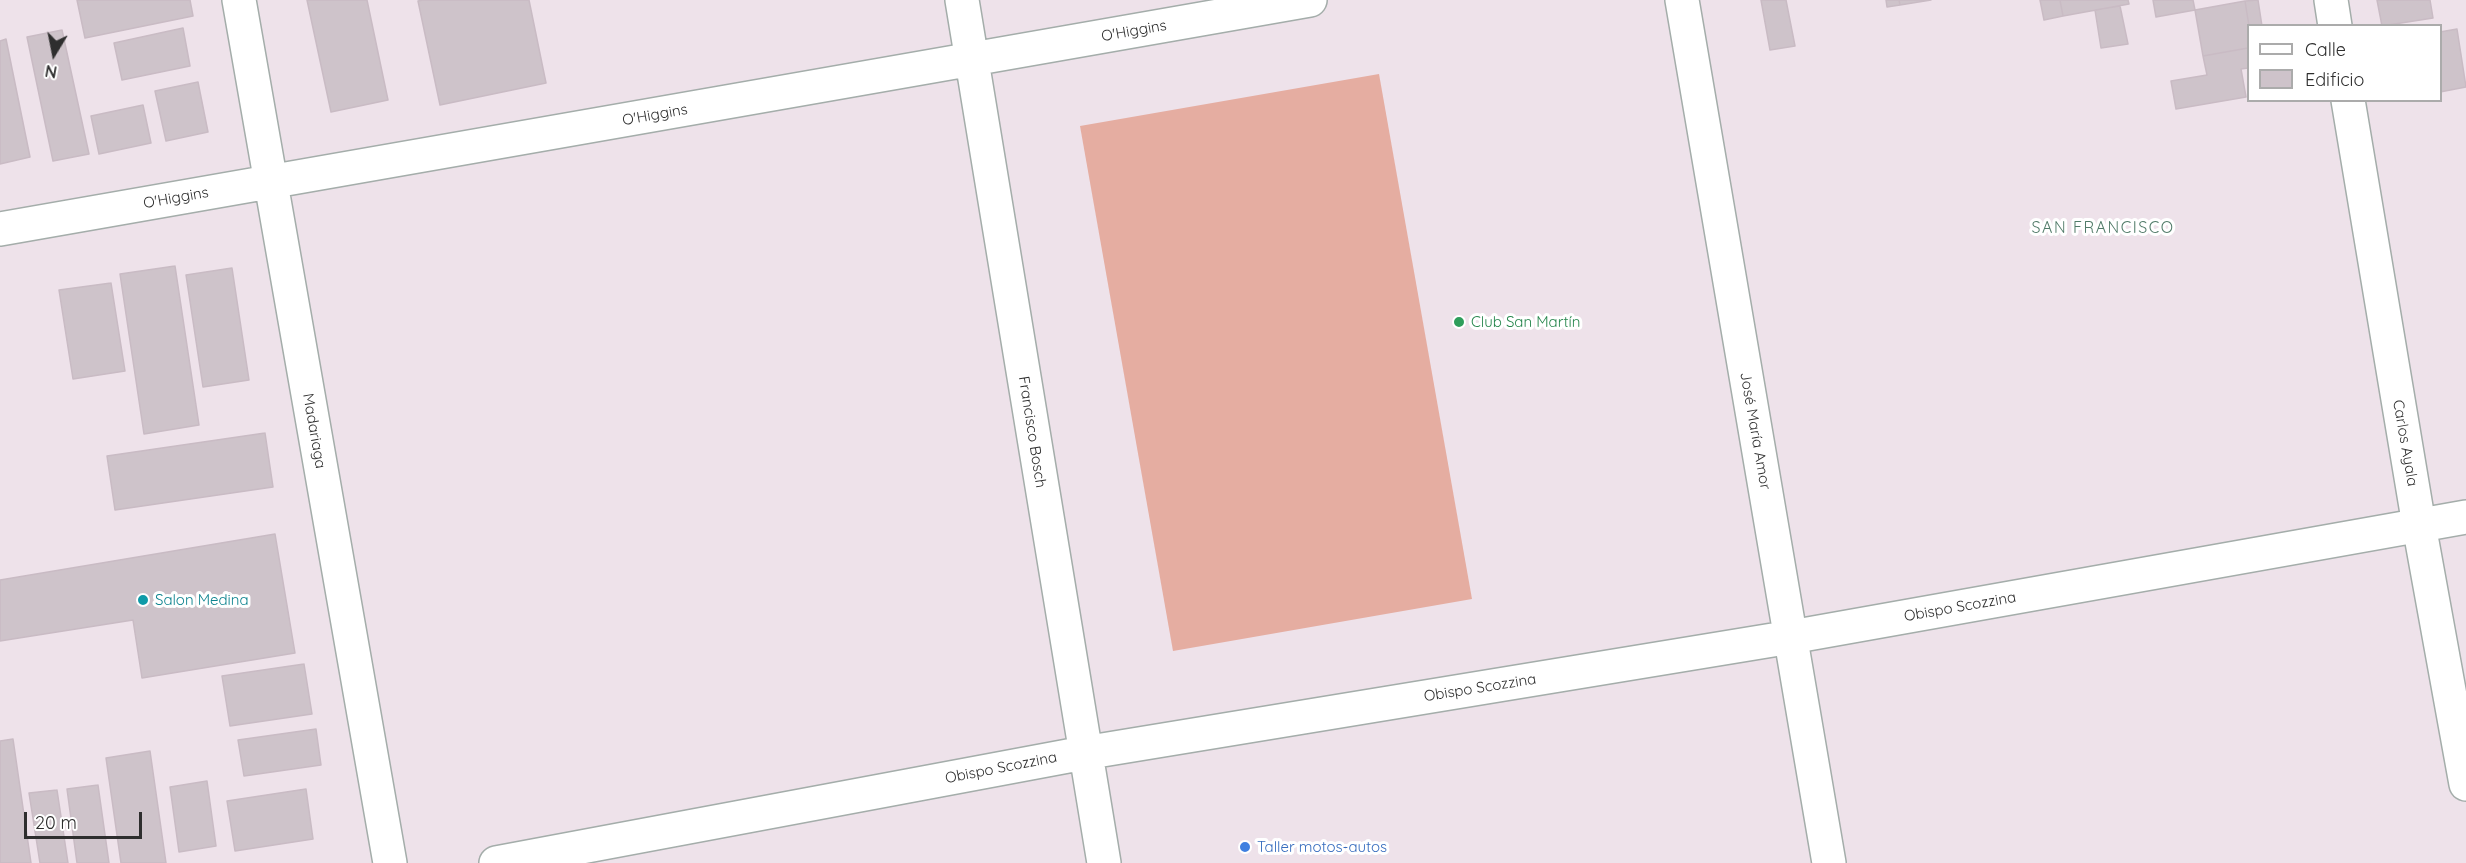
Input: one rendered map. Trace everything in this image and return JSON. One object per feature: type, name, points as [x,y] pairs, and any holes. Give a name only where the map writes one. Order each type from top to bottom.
[{"type":"street","name":"Madariaga","points":[[239,0],[390,863]]},
{"type":"street","name":"Francisco Bosch","points":[[962,0],[1084,753],[1104,863]]},
{"type":"street","name":"O'Higgins","points":[[0,229],[1310,0]]},
{"type":"street","name":"José María Amor","points":[[1682,0],[1829,863]]},
{"type":"street","points":[[2331,0],[2335,24]]},
{"type":"street","name":"Carlos Ayala","points":[[2348,102],[2419,525],[2466,784]]},
{"type":"street","name":"Obispo Scozzina","points":[[496,863],[1084,753],[1791,637],[2466,517]]},
{"type":"shaded area","points":[[1379,74],[1472,599],[1173,651],[1080,126]]},
{"type":"building","points":[[77,0],[190,0],[193,16],[85,38]]},
{"type":"building","points":[[307,0],[367,0],[388,100],[331,112]]},
{"type":"building","points":[[529,0],[546,83],[440,105],[418,1]]},
{"type":"building","points":[[1761,0],[1786,0],[1795,46],[1770,50]]},
{"type":"building","points":[[1886,0],[1899,0],[1900,5],[1887,7]]},
{"type":"building","points":[[1899,0],[1931,0],[1900,5]]},
{"type":"building","points":[[2040,0],[2060,0],[2063,16],[2044,20]]},
{"type":"building","points":[[2060,0],[2128,0],[2129,4],[2063,16]]},
{"type":"building","points":[[2153,0],[2193,0],[2195,10],[2156,17]]},
{"type":"building","points":[[2258,0],[2262,24],[2249,24],[2245,1]]},
{"type":"building","points":[[2377,0],[2430,0],[2433,18],[2382,24]]},
{"type":"building","points":[[2245,1],[2249,24],[2247,48],[2203,56],[2195,10]]},
{"type":"building","points":[[2120,6],[2128,44],[2101,48],[2095,10]]},
{"type":"building","points":[[183,28],[190,66],[122,80],[114,43]]},
{"type":"building","points":[[2457,29],[2466,87],[2442,92],[2442,32]]},
{"type":"building","points":[[62,30],[89,154],[53,161],[27,37]]},
{"type":"building","points":[[6,39],[30,157],[0,164],[0,41]]},
{"type":"building","points":[[2247,48],[2247,68],[2241,69],[2246,97],[2176,109],[2171,81],[2207,75],[2203,56]]},
{"type":"building","points":[[198,82],[208,132],[166,141],[155,91]]},
{"type":"building","points":[[143,105],[151,143],[99,154],[91,116]]},
{"type":"building","points":[[175,266],[199,425],[144,434],[120,274]]},
{"type":"building","points":[[232,268],[249,380],[203,387],[186,275]]},
{"type":"building","points":[[111,283],[125,371],[73,379],[59,290]]},
{"type":"building","points":[[265,433],[273,487],[115,510],[107,456]]},
{"type":"building","name":"Salon Medina","points":[[275,534],[295,653],[142,678],[133,620],[0,641],[0,580]]},
{"type":"building","points":[[304,664],[312,714],[230,726],[222,676]]},
{"type":"building","points":[[316,729],[321,765],[244,776],[238,740]]},
{"type":"building","points":[[13,739],[31,863],[0,863],[0,741]]},
{"type":"building","points":[[150,751],[166,863],[121,863],[106,758]]},
{"type":"building","points":[[207,781],[216,846],[179,852],[170,787]]},
{"type":"building","points":[[98,785],[109,863],[77,863],[67,789]]},
{"type":"building","points":[[306,789],[313,839],[235,851],[227,801]]},
{"type":"building","points":[[57,790],[68,863],[40,863],[29,793]]},
{"type":"place","name":"Club San Martín","points":[[1459,322]]},
{"type":"place","name":"Salon Medina","points":[[143,600]]},
{"type":"place","name":"Taller motos-autos","points":[[1245,847]]},
{"type":"district","name":"SAN FRANCISCO","points":[[2103,228]]}]
